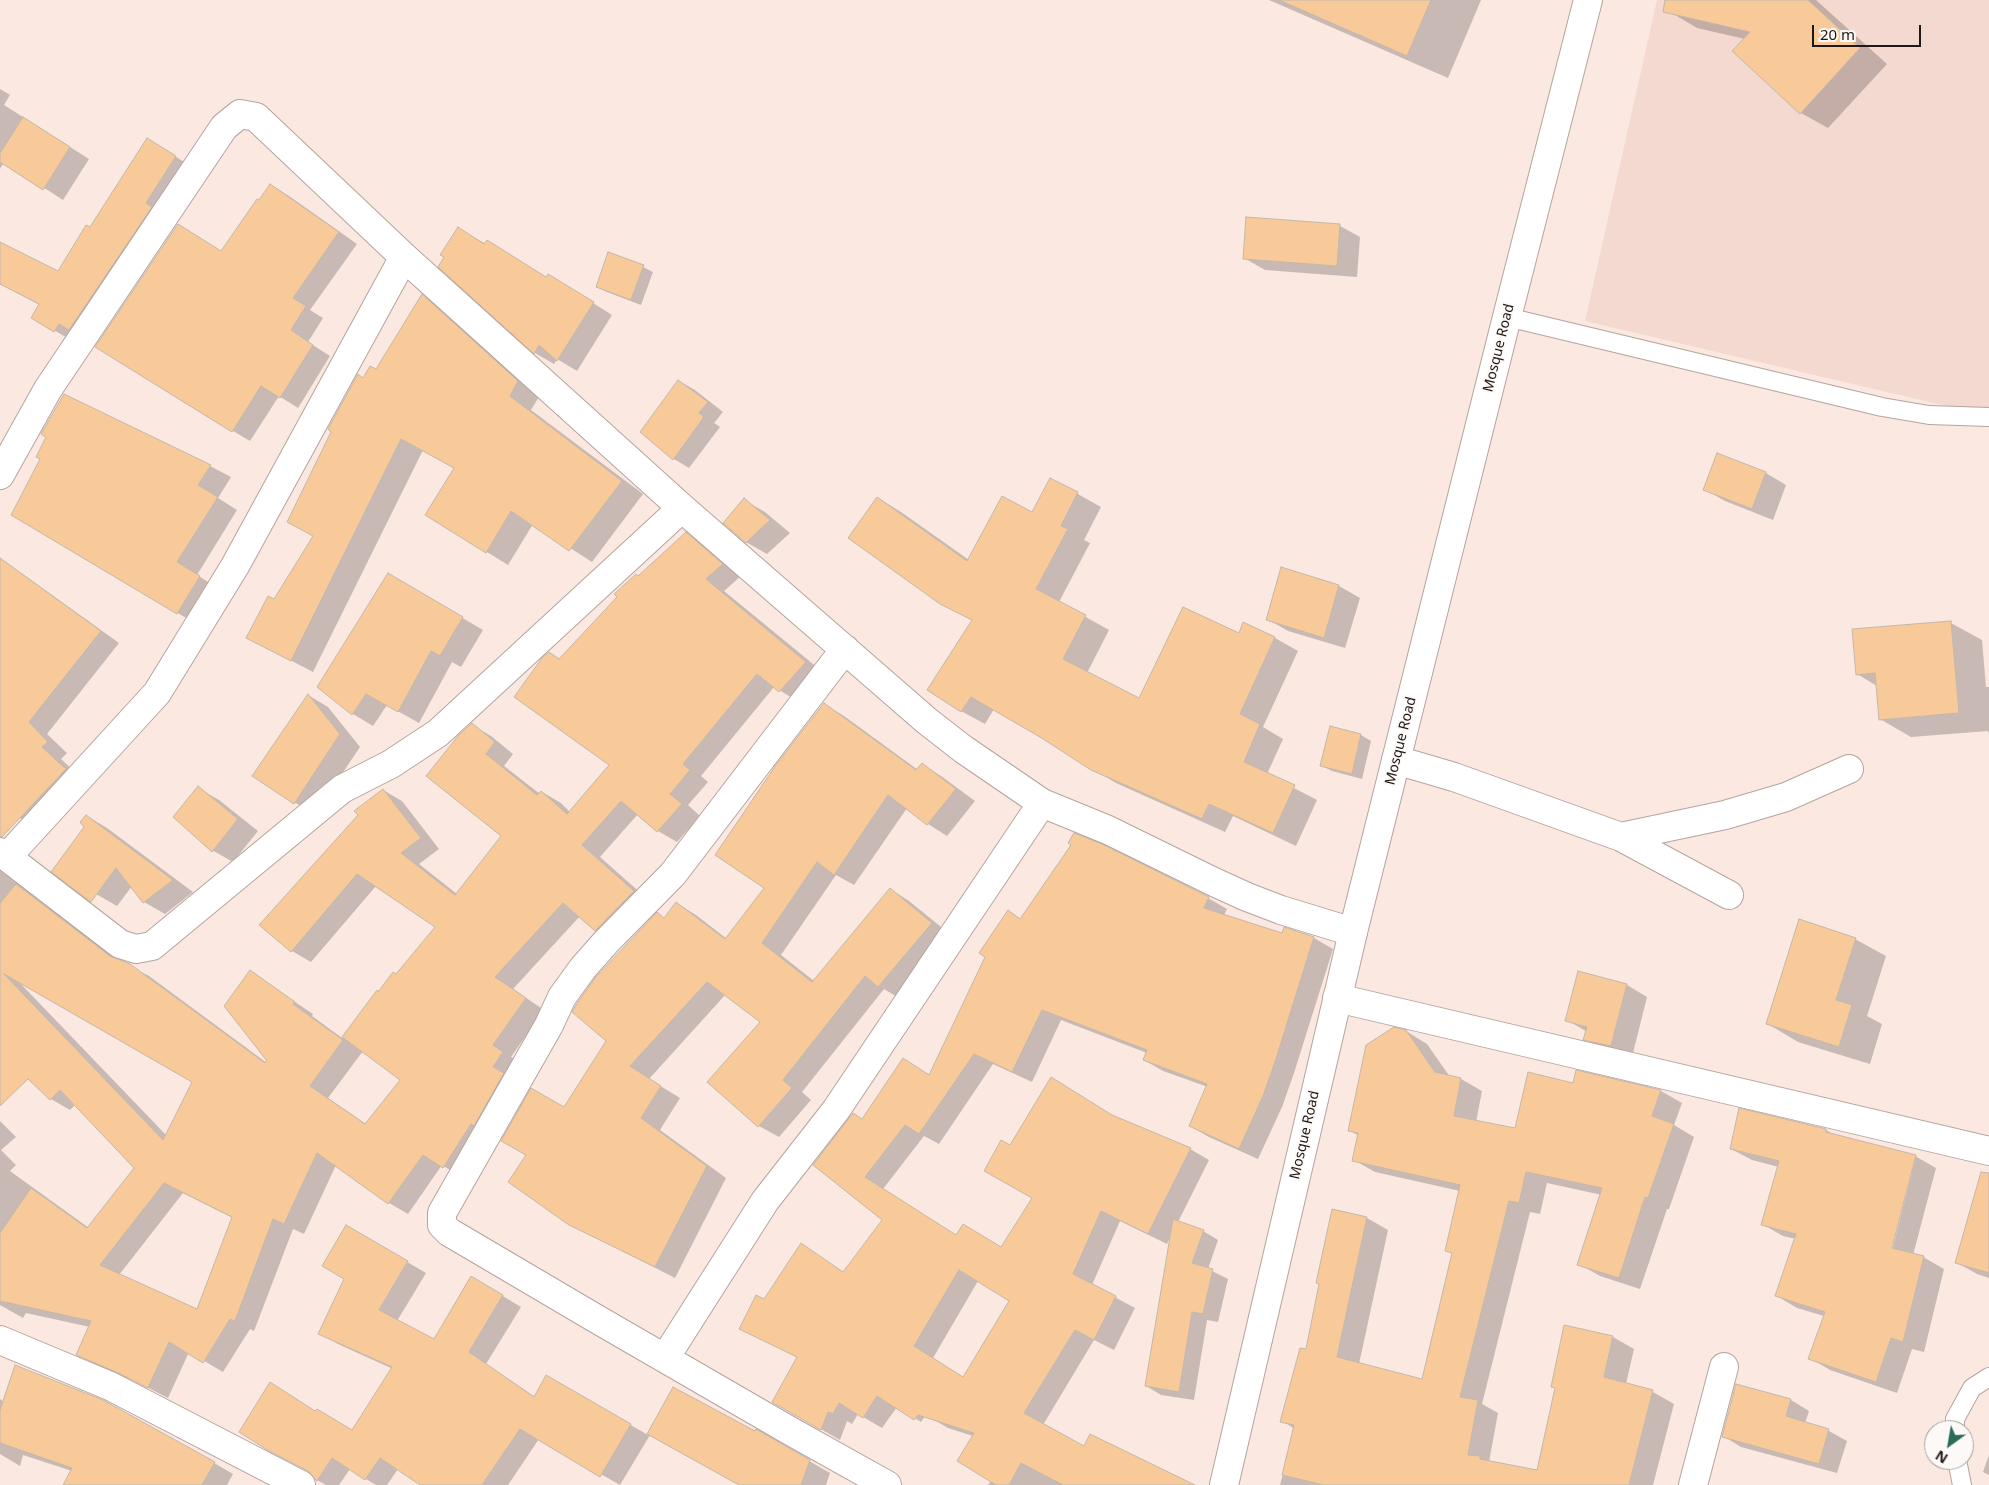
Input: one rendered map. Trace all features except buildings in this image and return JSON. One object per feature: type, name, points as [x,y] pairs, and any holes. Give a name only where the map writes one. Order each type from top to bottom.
[{"type":"street","name":"Mosque Road","points":[[1224,1485],[1353,932],[1588,0]]},
{"type":"street","points":[[0,475],[48,389],[224,127],[240,114],[256,117],[404,257],[682,508],[927,721],[963,749],[1042,803],[1108,830],[1248,897],[1281,910],[1353,932]]},
{"type":"street","points":[[404,257],[234,566],[157,694],[5,863],[120,944],[136,950],[152,946],[342,789],[391,764],[438,733],[682,508]]},
{"type":"street","points":[[845,649],[673,874],[606,942],[583,968],[562,997],[549,1026],[442,1213],[442,1224],[449,1232],[792,1432],[888,1485]]},
{"type":"street","points":[[1396,760],[1454,776],[1621,837],[1729,896]]},
{"type":"street","points":[[1621,837],[1724,814],[1786,797],[1849,769]]},
{"type":"street","points":[[665,1358],[765,1201],[836,1110],[1042,803]]},
{"type":"street","points":[[1337,998],[1989,1151]]},
{"type":"street","points":[[0,1340],[110,1386],[301,1485]]},
{"type":"street","points":[[1693,1485],[1724,1367]]},
{"type":"lane","points":[[1507,317],[1882,407],[1929,415],[1989,417]]},
{"type":"lane","points":[[1955,1420],[1972,1388],[1989,1377]]},
{"type":"lane","points":[[1959,1470],[1962,1485]]},
{"type":"shaded area","points":[[1657,0],[1989,0],[1989,416],[1585,321]]}]
